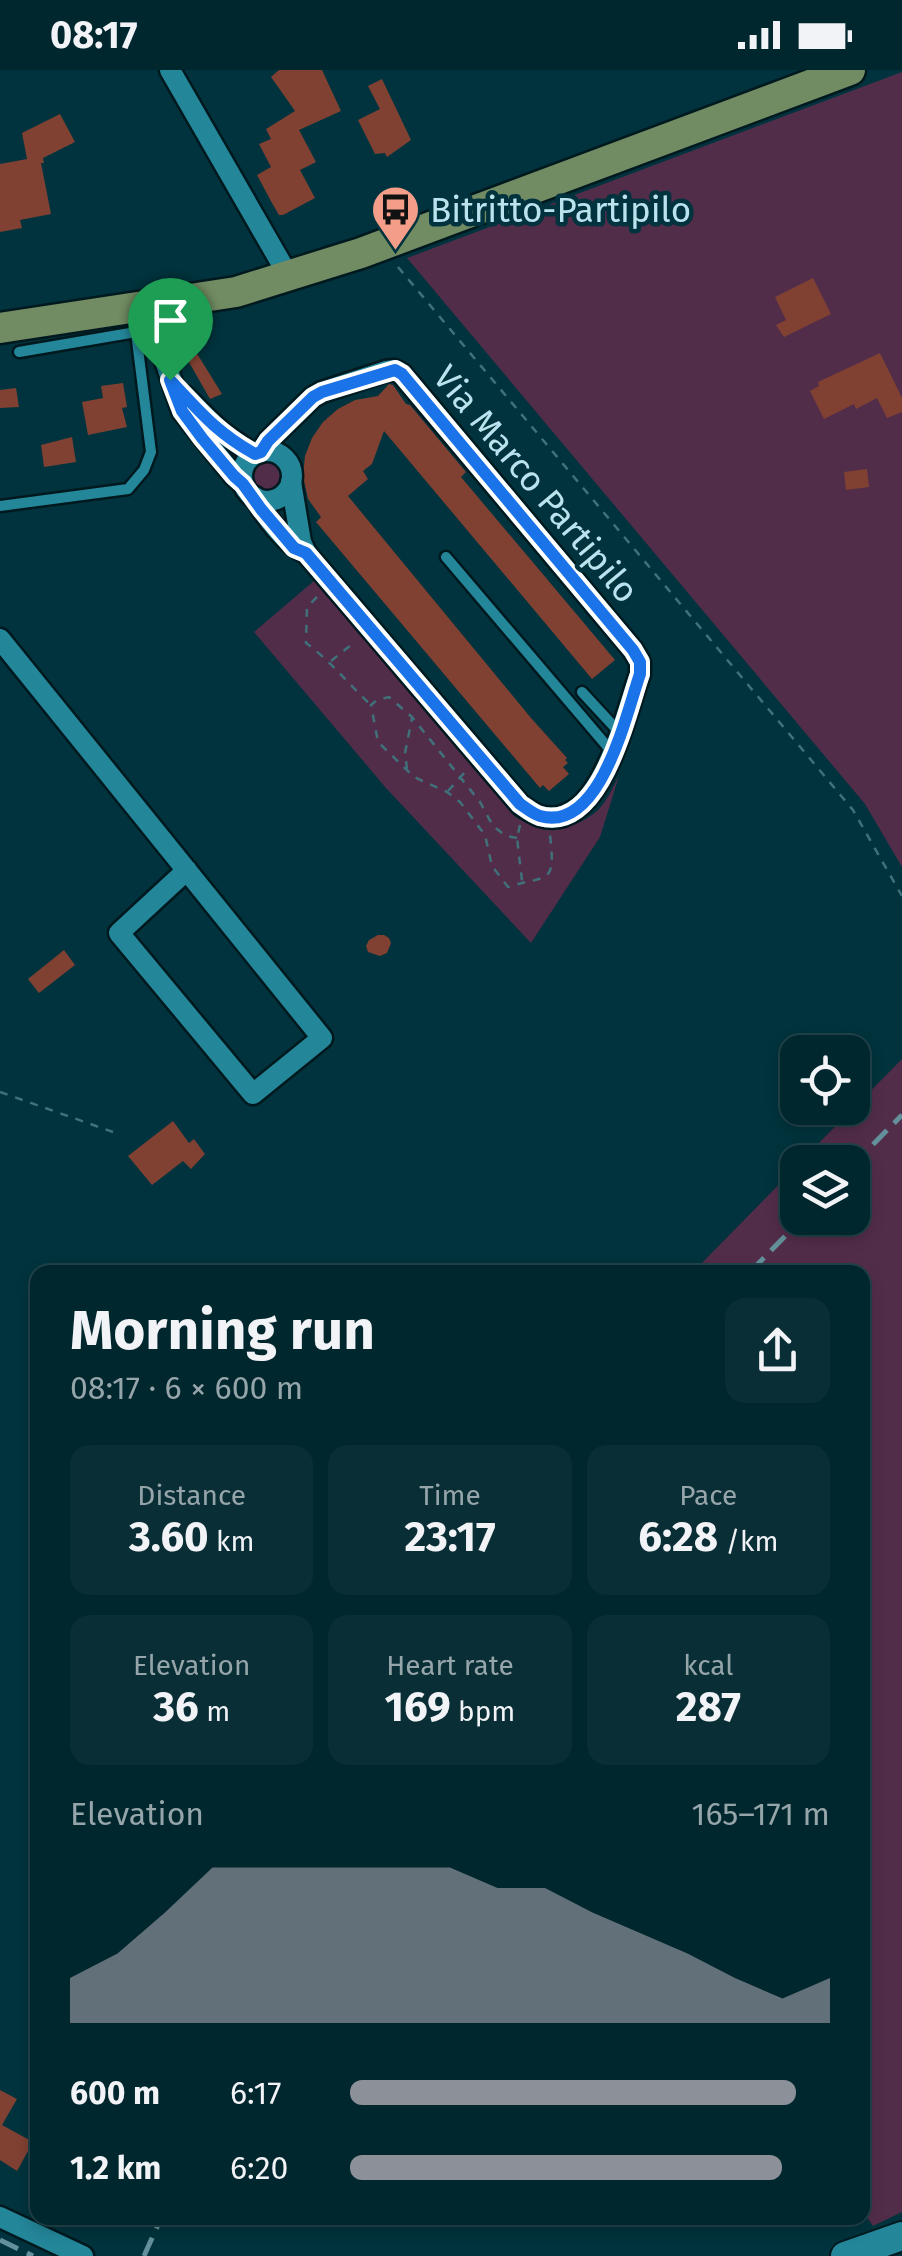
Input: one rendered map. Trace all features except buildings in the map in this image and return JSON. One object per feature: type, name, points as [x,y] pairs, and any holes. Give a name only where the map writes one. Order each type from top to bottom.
[{"type":"main road","points":[[9,340],[142,315],[236,292],[382,245],[850,70]]},
{"type":"street","points":[[170,70],[288,275]]},
{"type":"street","name":"Via Marco Partipilo","points":[[142,315],[158,328],[182,411],[294,548],[306,553]]},
{"type":"street","name":"Via Marco Partipilo","points":[[258,453],[304,406],[322,392],[386,371],[402,374],[640,662],[640,674],[612,753],[600,784],[586,803],[569,814],[554,817],[540,816],[520,804],[306,553],[290,472],[292,439],[304,406]]},
{"type":"street","points":[[170,380],[229,439],[258,453],[276,453],[290,472],[283,495],[277,499],[270,501],[249,490],[242,470],[258,453]]},
{"type":"street","points":[[0,639],[187,870],[322,1038],[253,1094],[119,933],[187,870]]},
{"type":"street","points":[[0,2217],[83,2256]]},
{"type":"street","points":[[845,2256],[902,2236]]},
{"type":"lane","points":[[0,506],[128,489],[144,470],[151,452],[142,315]]},
{"type":"lane","points":[[446,557],[612,753]]},
{"type":"lane","points":[[582,692],[620,732]]},
{"type":"path","points":[[382,245],[853,810],[902,896]]},
{"type":"path","points":[[322,592],[308,607],[306,643],[371,705],[378,742],[414,777],[460,802],[485,835],[492,866],[508,887],[538,882],[548,874],[553,862],[550,831]]},
{"type":"path","points":[[330,662],[360,638]]},
{"type":"path","points":[[371,705],[389,697],[412,717],[480,802],[493,826],[506,836],[517,838]]},
{"type":"path","points":[[407,770],[404,753],[412,717]]},
{"type":"path","points":[[447,792],[470,769]]},
{"type":"path","points":[[520,822],[517,838],[522,882]]},
{"type":"path","points":[[485,835],[493,826]]},
{"type":"path","points":[[0,1092],[113,1132]]},
{"type":"shaded area","points":[[902,72],[902,867],[865,804],[407,258]]},
{"type":"shaded area","points":[[268,458],[281,463],[286,476],[281,489],[268,494],[255,489],[250,476],[255,463]]},
{"type":"shaded area","points":[[315,580],[514,816],[545,828],[578,823],[601,807],[619,776],[600,837],[531,943],[386,788],[254,632]]},
{"type":"shaded area","points":[[902,1059],[902,2212],[873,2226],[870,1265],[700,1265],[780,1183],[780,1235],[870,1235],[870,1145],[817,1145],[837,1125],[870,1125],[870,1091]]},
{"type":"railway","points":[[870,1148],[902,1115]]},
{"type":"railway","points":[[757,1265],[786,1235]]},
{"type":"railway","points":[[144,2256],[158,2225]]},
{"type":"railway","points":[[0,2240],[33,2256]]},
{"type":"place","name":"Bitritto-Partipilo","points":[[395,252]]},
{"type":"route","points":[[386,371],[402,374],[640,662],[640,674],[612,753],[600,784],[586,803],[569,814],[554,817],[540,816],[520,804],[306,553],[294,548],[202,438],[182,411],[170,380],[210,424],[255,454],[322,392],[386,371]]}]
